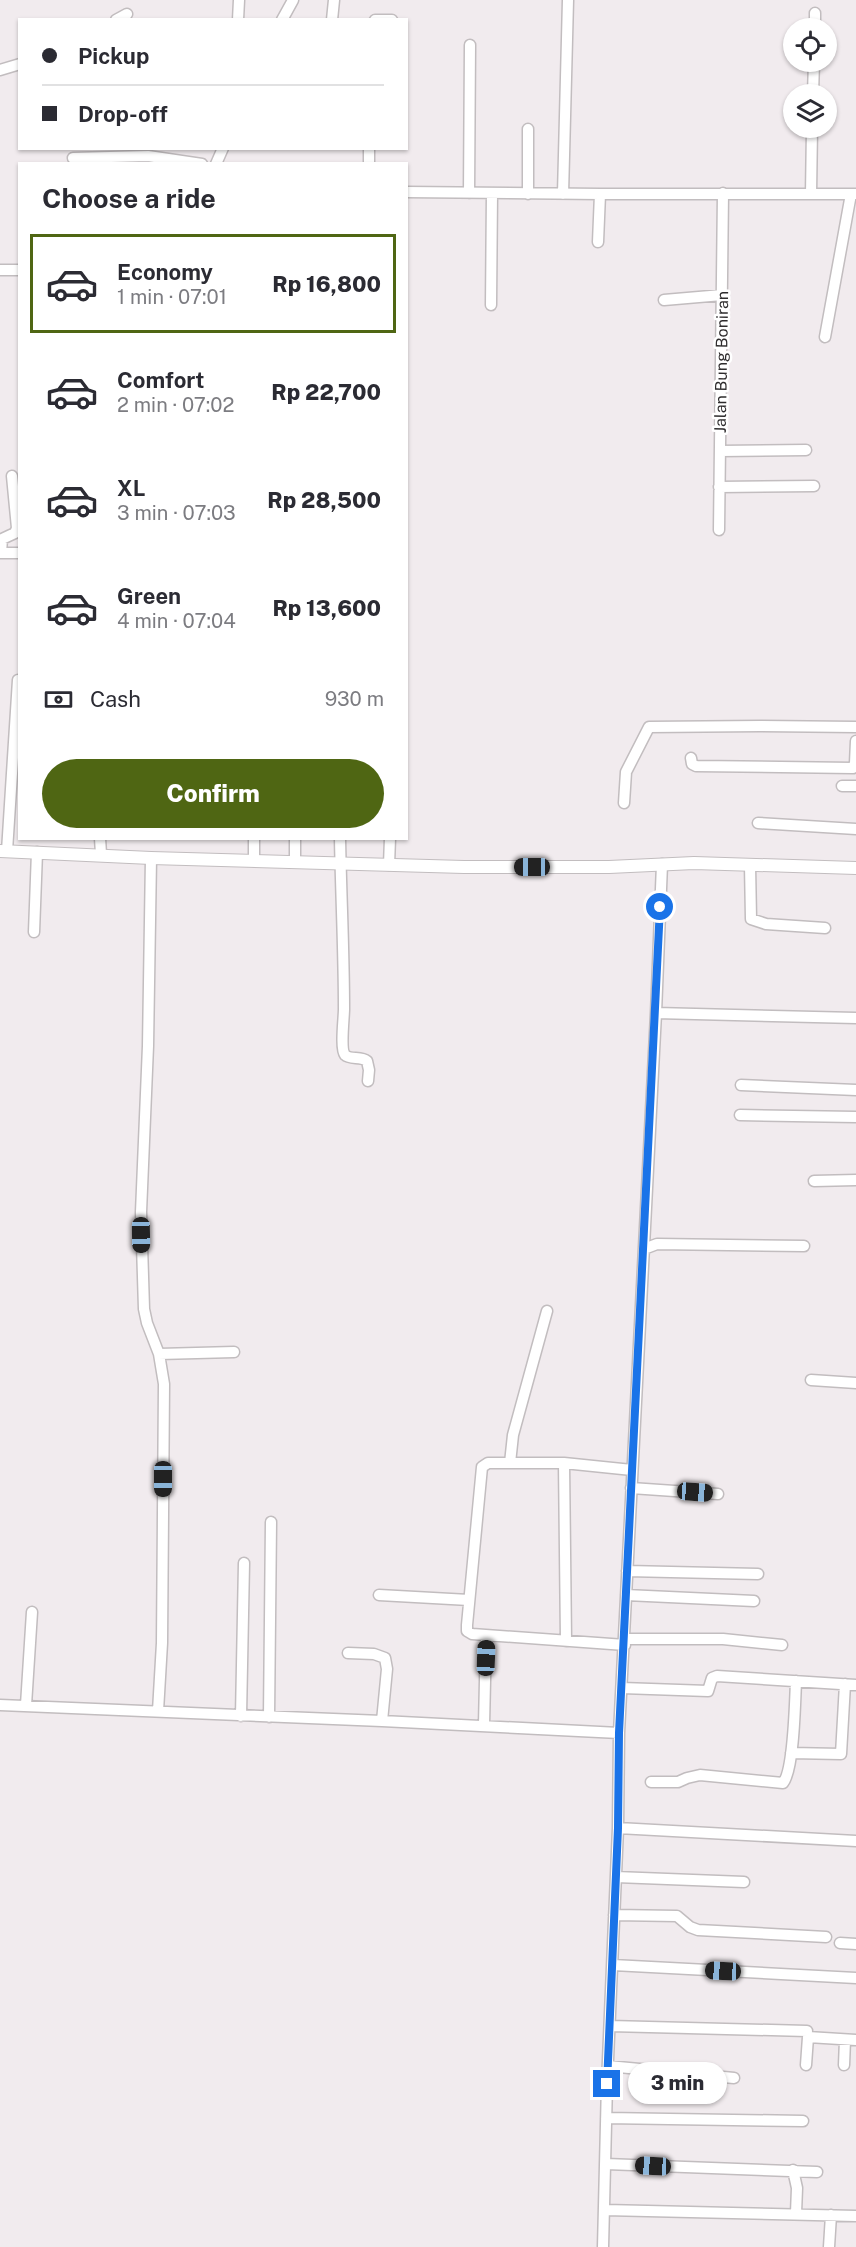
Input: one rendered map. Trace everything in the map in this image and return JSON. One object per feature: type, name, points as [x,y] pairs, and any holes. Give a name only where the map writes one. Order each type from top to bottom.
[{"type":"street","points":[[238,18],[239,0]]},
{"type":"street","points":[[283,18],[293,0]]},
{"type":"street","points":[[332,18],[334,0]]},
{"type":"street","points":[[563,194],[568,0]]},
{"type":"street","points":[[815,13],[815,18]]},
{"type":"street","points":[[120,18],[127,14]]},
{"type":"street","points":[[469,193],[470,45]]},
{"type":"street","points":[[0,70],[18,65]]},
{"type":"street","points":[[528,129],[528,194]]},
{"type":"street","points":[[811,194],[812,138]]},
{"type":"street","points":[[73,158],[148,156],[188,162]]},
{"type":"street","points":[[408,192],[853,194],[825,337]]},
{"type":"street","points":[[491,304],[492,193]]},
{"type":"street","name":"Jalan Bung Boniran","points":[[719,530],[723,193]]},
{"type":"street","points":[[598,242],[600,194]]},
{"type":"street","points":[[0,270],[18,270]]},
{"type":"street","points":[[664,300],[722,295]]},
{"type":"street","points":[[720,451],[807,450]]},
{"type":"street","points":[[12,476],[17,528],[15,533],[1,540],[1,553],[18,553]]},
{"type":"street","points":[[719,487],[814,486]]},
{"type":"street","points":[[18,680],[3,851],[389,865],[566,868],[694,862],[856,868]]},
{"type":"street","points":[[624,803],[626,772],[649,728],[856,727]]},
{"type":"street","points":[[691,758],[692,764],[696,766],[853,768],[856,741]]},
{"type":"street","points":[[842,786],[856,786]]},
{"type":"street","points":[[758,823],[856,829]]},
{"type":"street","points":[[100,840],[100,854]]},
{"type":"street","points":[[254,840],[254,861]]},
{"type":"street","points":[[295,840],[295,862]]},
{"type":"street","points":[[340,840],[343,1048],[344,1055],[364,1058],[367,1061],[368,1081]]},
{"type":"street","points":[[389,865],[390,840]]},
{"type":"street","points":[[34,932],[37,852]]},
{"type":"street","points":[[151,858],[148,1046],[141,1207],[144,1309],[159,1354],[164,1384],[162,1643],[158,1712]]},
{"type":"street","points":[[603,2247],[618,1828],[619,1733],[662,864]]},
{"type":"street","points":[[750,865],[751,919],[766,924],[825,928]]},
{"type":"street","points":[[656,1012],[856,1018]]},
{"type":"street","points":[[741,1085],[856,1090]]},
{"type":"street","points":[[740,1115],[856,1117]]},
{"type":"street","points":[[814,1181],[856,1180]]},
{"type":"street","points":[[644,1250],[657,1244],[804,1246]]},
{"type":"street","points":[[510,1463],[513,1435],[547,1311]]},
{"type":"street","points":[[159,1354],[234,1352]]},
{"type":"street","points":[[811,1380],[856,1383]]},
{"type":"street","points":[[632,1470],[564,1463],[488,1464],[481,1469],[467,1631],[486,1636],[566,1641],[723,1639],[782,1645]]},
{"type":"street","points":[[564,1463],[566,1641]]},
{"type":"street","points":[[631,1488],[718,1494]]},
{"type":"street","points":[[269,1718],[271,1522]]},
{"type":"street","points":[[240,1716],[244,1563]]},
{"type":"street","points":[[627,1571],[758,1574]]},
{"type":"street","points":[[379,1595],[469,1600]]},
{"type":"street","points":[[626,1595],[754,1600]]},
{"type":"street","points":[[26,1705],[32,1612]]},
{"type":"street","points":[[484,1725],[486,1636]]},
{"type":"street","points":[[348,1653],[374,1654],[385,1658],[387,1669],[382,1721]]},
{"type":"street","points":[[622,1688],[708,1691],[712,1678],[717,1676],[851,1684],[841,1754],[791,1753]]},
{"type":"street","points":[[651,1782],[678,1782],[700,1775],[779,1784],[786,1780],[791,1753],[796,1681]]},
{"type":"street","points":[[0,1705],[269,1718],[484,1725],[619,1733]]},
{"type":"street","points":[[618,1828],[856,1841]]},
{"type":"street","points":[[616,1877],[744,1882]]},
{"type":"street","points":[[614,1915],[677,1916],[690,1928],[698,1930],[826,1937]]},
{"type":"street","points":[[840,1943],[856,1944]]},
{"type":"street","points":[[613,1965],[856,1978]]},
{"type":"street","points":[[610,2026],[807,2031]]},
{"type":"street","points":[[806,2065],[808,2037],[851,2040],[844,2065]]},
{"type":"street","points":[[608,2066],[734,2078]]},
{"type":"street","points":[[606,2118],[803,2121]]},
{"type":"street","points":[[606,2164],[818,2172]]},
{"type":"street","points":[[793,2170],[797,2188],[796,2213]]},
{"type":"street","points":[[605,2210],[856,2216]]},
{"type":"street","points":[[829,2247],[831,2216]]},
{"type":"route","points":[[607,2084],[618,1828],[619,1733],[660,907]]}]
